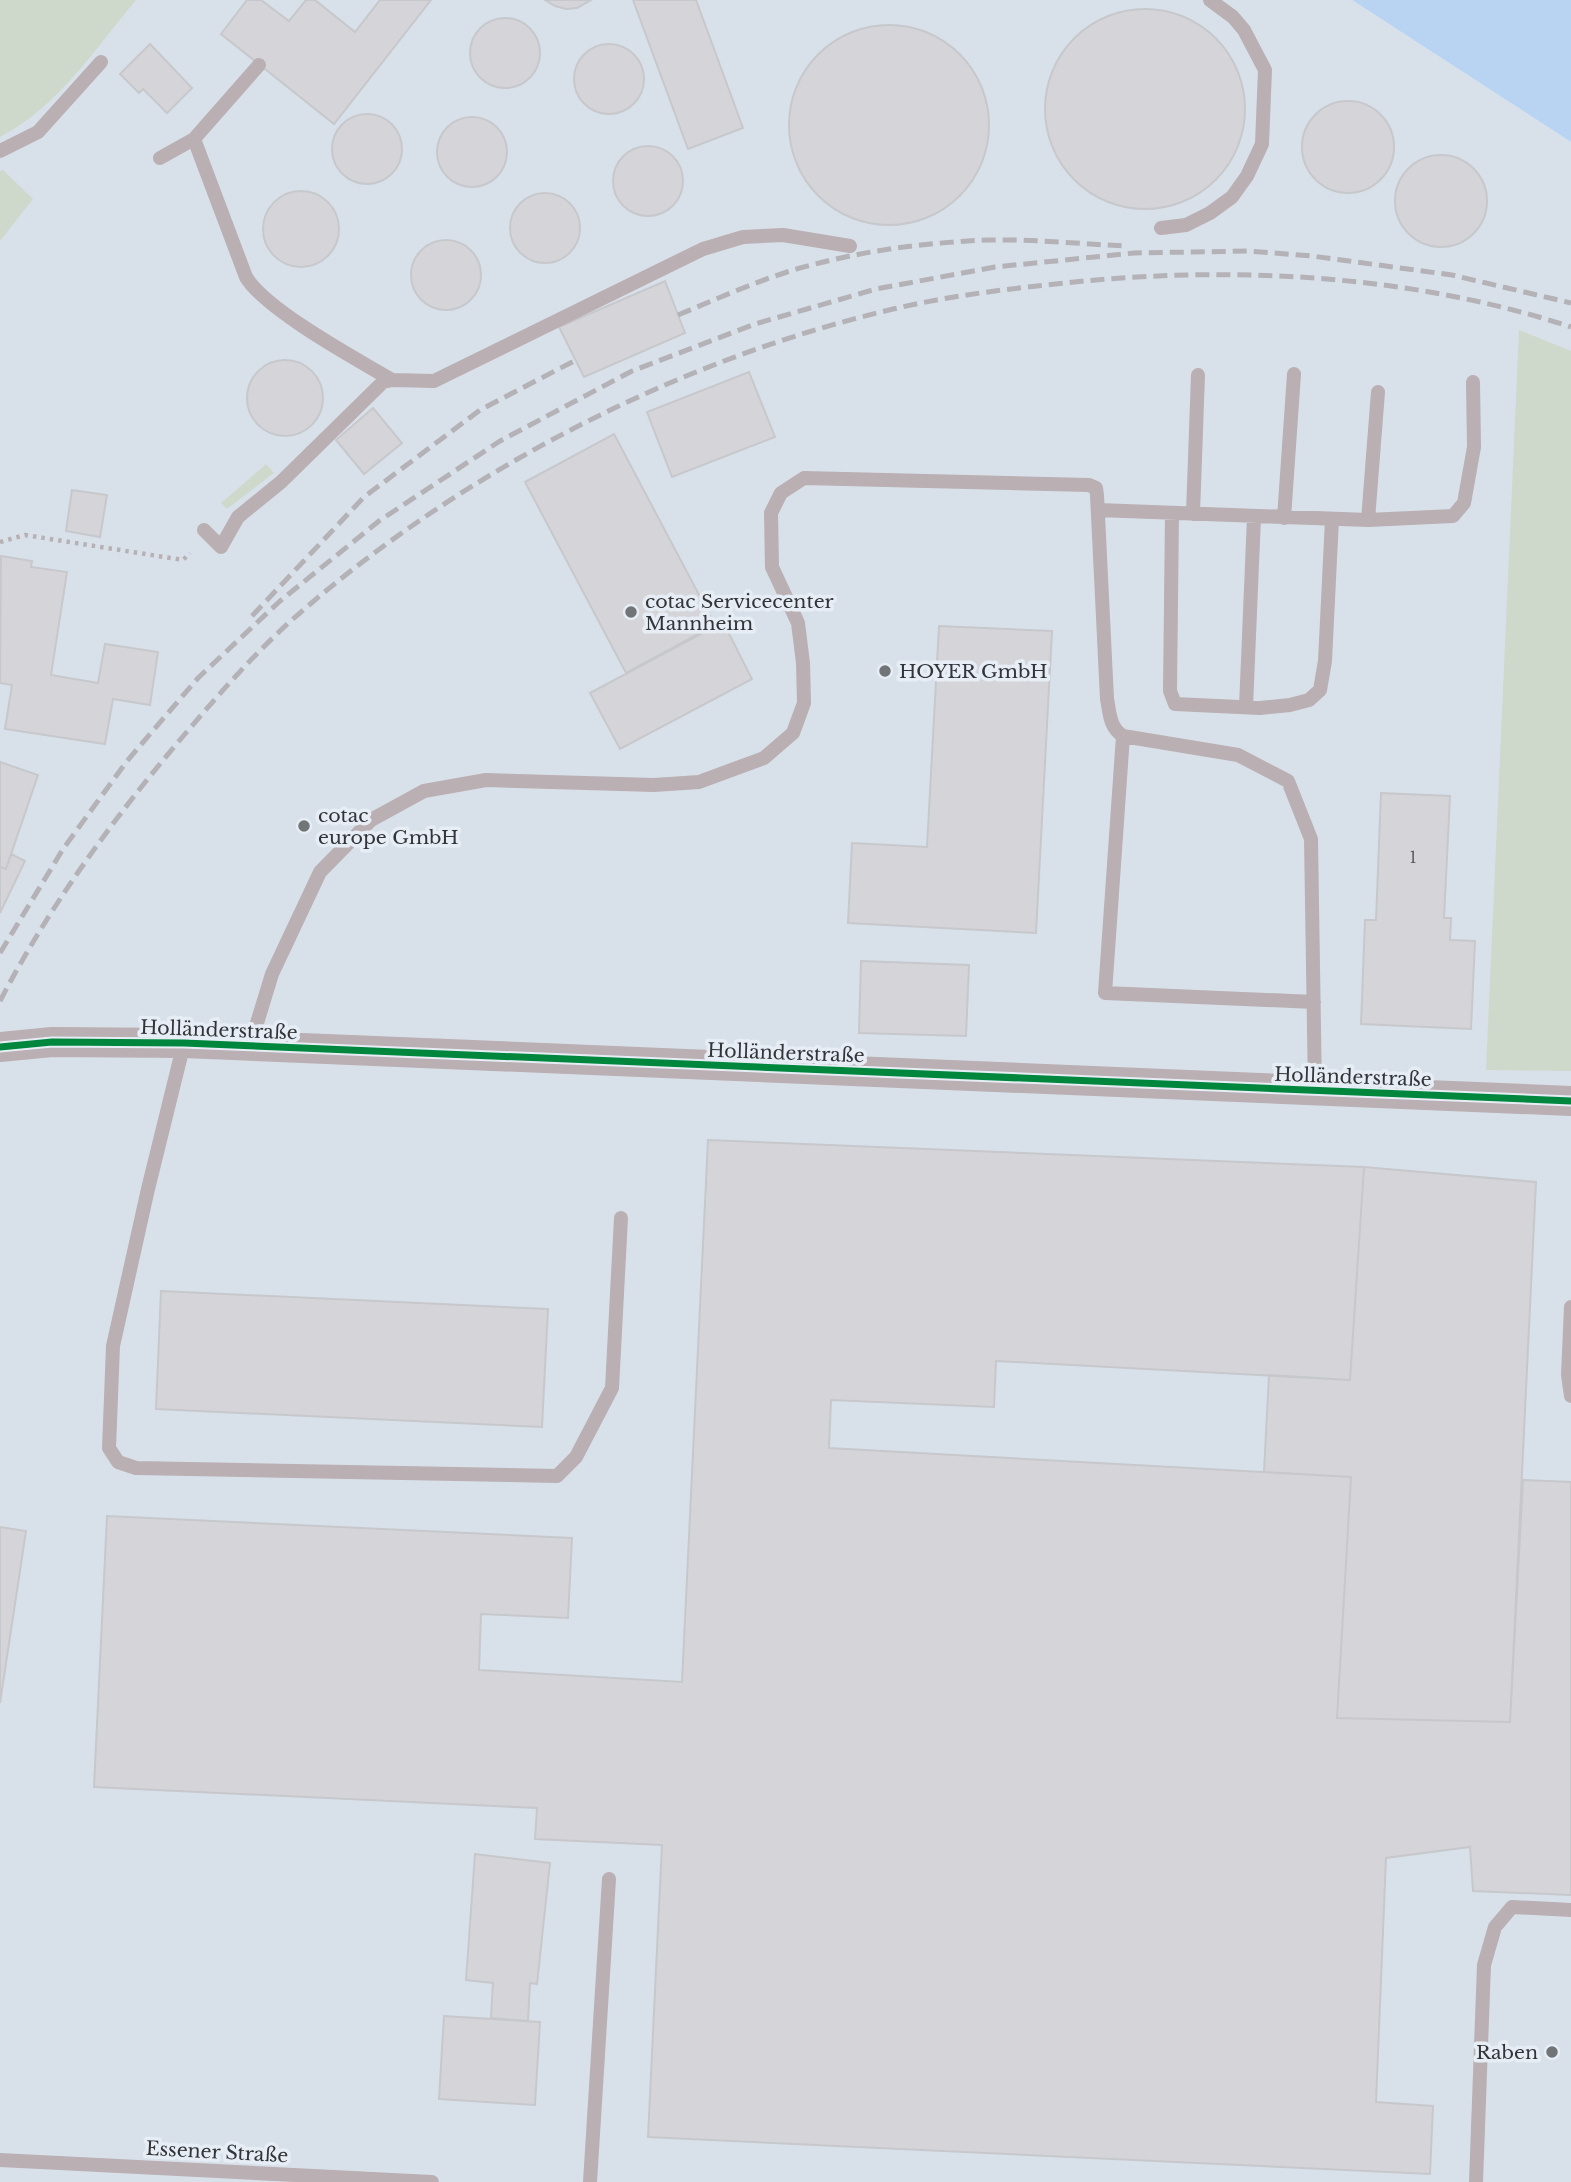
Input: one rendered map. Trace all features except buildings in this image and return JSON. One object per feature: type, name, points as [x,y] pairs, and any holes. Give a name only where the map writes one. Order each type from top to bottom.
[{"type":"street","name":"Holländerstraße","points":[[0,1047],[52,1042],[184,1043],[1571,1101]]},
{"type":"lane","points":[[1161,228],[1186,225],[1210,213],[1232,197],[1247,176],[1262,144],[1265,70],[1244,30],[1233,17],[1210,0]]},
{"type":"lane","points":[[0,151],[38,132],[101,62]]},
{"type":"lane","points":[[160,158],[194,139],[259,65]]},
{"type":"lane","points":[[194,139],[252,287],[297,321],[392,380]]},
{"type":"lane","points":[[207,533],[221,547],[238,517],[281,482],[383,382],[434,381],[703,249],[743,237],[783,235],[850,246]]},
{"type":"lane","points":[[1284,518],[1294,374]]},
{"type":"lane","points":[[1193,514],[1198,375]]},
{"type":"lane","points":[[1098,510],[1368,520],[1452,516],[1464,503],[1474,447],[1473,382]]},
{"type":"lane","points":[[1368,520],[1378,392]]},
{"type":"lane","points":[[250,1046],[272,974],[320,872],[371,820],[424,791],[486,780],[653,785],[699,782],[764,758],[793,733],[804,703],[803,663],[798,623],[772,567],[771,513],[781,492],[804,478],[1089,485],[1096,488],[1108,698],[1115,731],[1123,736],[1238,755],[1288,780],[1311,839],[1315,1091]]},
{"type":"lane","points":[[1172,513],[1170,691],[1175,704],[1246,707],[1290,705],[1308,700],[1320,690],[1325,661],[1332,519]]},
{"type":"lane","points":[[1246,707],[1254,517]]},
{"type":"lane","points":[[1123,736],[1105,993],[1314,1002]]},
{"type":"lane","points":[[184,1043],[113,1346],[109,1448],[118,1462],[136,1468],[557,1476],[576,1457],[612,1388],[621,1218]]},
{"type":"lane","points":[[1571,1307],[1568,1375],[1571,1396]]},
{"type":"lane","points":[[590,2182],[609,1879]]},
{"type":"lane","points":[[1476,2182],[1484,1965],[1494,1927],[1512,1907],[1571,1910]]},
{"type":"lane","name":"Essener Straße","points":[[0,2160],[293,2179],[432,2182]]},
{"type":"path","points":[[0,542],[25,535],[183,560],[207,533]]},
{"type":"shaded area","points":[[0,0],[1352,0],[1571,142],[1571,2182],[0,2182]]},
{"type":"shaded area","points":[[0,0],[136,0],[58,93],[21,125],[0,137]]},
{"type":"shaded area","points":[[3,170],[33,199],[0,241],[0,171]]},
{"type":"shaded area","points":[[1519,330],[1571,351],[1571,1071],[1486,1070]]},
{"type":"shaded area","points":[[266,464],[274,473],[227,509],[221,503]]},
{"type":"water","points":[[1352,0],[1571,0],[1571,142]]},
{"type":"railway","points":[[678,315],[787,272],[886,250],[987,240],[1125,246]]},
{"type":"railway","points":[[0,953],[63,849],[127,761],[198,678],[280,601],[379,521],[500,441],[632,371],[755,324],[876,289],[995,267],[1134,253],[1248,251],[1312,256],[1452,275],[1571,303]]},
{"type":"railway","points":[[0,1001],[40,930],[109,829],[198,719],[279,632],[356,567],[424,517],[495,472],[569,431],[646,394],[723,361],[802,334],[881,312],[1008,289],[1084,281],[1206,275],[1330,279],[1452,296],[1571,327]]},
{"type":"railway","points":[[252,616],[364,497],[480,410],[576,360]]},
{"type":"cycle path","points":[[0,1047],[52,1042],[184,1043],[1571,1101]]},
{"type":"place","name":"cotac Servicecenter Mannheim","points":[[631,612]]},
{"type":"place","name":"HOYER GmbH","points":[[885,671]]},
{"type":"place","name":"cotac europe GmbH","points":[[304,826]]},
{"type":"place","name":"Raben","points":[[1552,2052]]}]
